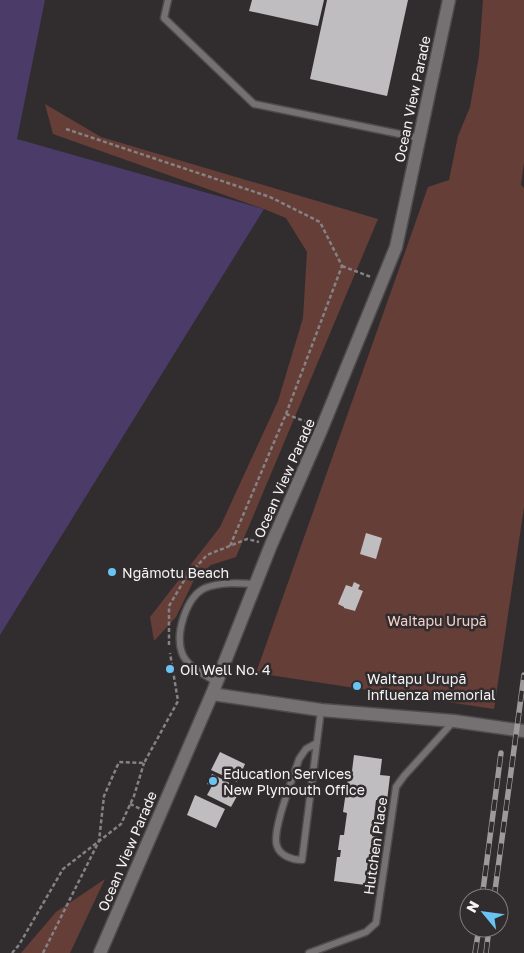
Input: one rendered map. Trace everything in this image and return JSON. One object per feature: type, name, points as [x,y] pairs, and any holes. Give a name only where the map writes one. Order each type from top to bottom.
[{"type":"street","name":"Ocean View Parade","points":[[100,953],[214,688],[270,545],[322,428],[396,248],[449,0]]},
{"type":"street","points":[[214,688],[321,710],[454,721],[524,731]]},
{"type":"lane","points":[[168,0],[164,18],[254,104],[419,138]]},
{"type":"lane","points":[[214,688],[182,654],[180,640],[183,617],[191,602],[203,589],[214,585],[255,584]]},
{"type":"lane","points":[[316,743],[306,749],[299,759],[276,831],[277,846],[282,853],[294,860],[302,860],[321,710]]},
{"type":"lane","name":"Hutchen Place","points":[[309,953],[366,932],[376,923],[396,787],[454,721]]},
{"type":"path","points":[[66,129],[270,197],[320,222],[342,266],[382,282]]},
{"type":"path","points":[[230,546],[286,414],[342,266]]},
{"type":"path","points":[[286,414],[322,428]]},
{"type":"path","points":[[12,953],[19,945],[63,870],[121,824],[144,763],[178,701],[168,640],[169,606],[185,579],[207,555],[247,539],[270,545]]},
{"type":"path","points":[[43,953],[98,841],[104,796],[119,762],[144,763]]},
{"type":"path","points":[[130,804],[153,815],[157,820]]},
{"type":"green space","name":"Waitapu Urupā","points":[[483,0],[524,0],[524,162],[521,185],[524,188],[524,507],[494,709],[256,673],[428,187],[449,180],[458,136],[470,107],[479,56]]},
{"type":"green space","points":[[45,104],[101,137],[378,219],[236,557],[211,565],[194,580],[176,617],[154,641],[150,617],[220,527],[278,401],[303,318],[307,252],[286,218],[53,134]]},
{"type":"green space","points":[[105,879],[70,953],[21,953],[56,912]]},
{"type":"shaded area","points":[[0,0],[45,0],[17,139],[264,209],[0,635]]},
{"type":"building","points":[[252,0],[324,0],[318,26],[249,11]]},
{"type":"building","points":[[327,0],[408,0],[387,96],[310,79]]},
{"type":"building","points":[[366,533],[382,538],[376,559],[360,554]]},
{"type":"building","points":[[354,582],[360,585],[358,589],[363,591],[355,611],[338,604],[346,585],[352,587]]},
{"type":"building","points":[[220,752],[245,764],[237,782],[211,770]]},
{"type":"building","points":[[354,755],[382,759],[380,775],[390,776],[387,801],[376,800],[372,836],[379,837],[377,855],[369,854],[365,885],[334,881],[337,857],[340,857],[341,850],[338,850],[340,835],[344,835],[347,813],[343,812],[349,771],[352,771]]},
{"type":"building","points":[[212,774],[241,789],[231,807],[207,795],[212,786],[207,784]]},
{"type":"building","points":[[195,795],[225,809],[216,828],[187,815]]},
{"type":"railway","points":[[495,888],[524,675]]},
{"type":"railway","points":[[483,888],[501,753]]},
{"type":"railway","points":[[475,953],[477,938]]},
{"type":"railway","points":[[486,953],[488,938]]},
{"type":"place","name":"Ngāmotu Beach","points":[[112,572]]},
{"type":"place","name":"Oil Well No. 4","points":[[170,669]]},
{"type":"place","name":"Waitapu Urupā influenza memorial","points":[[357,686]]},
{"type":"place","name":"Education Services New Plymouth Office","points":[[213,781]]}]
